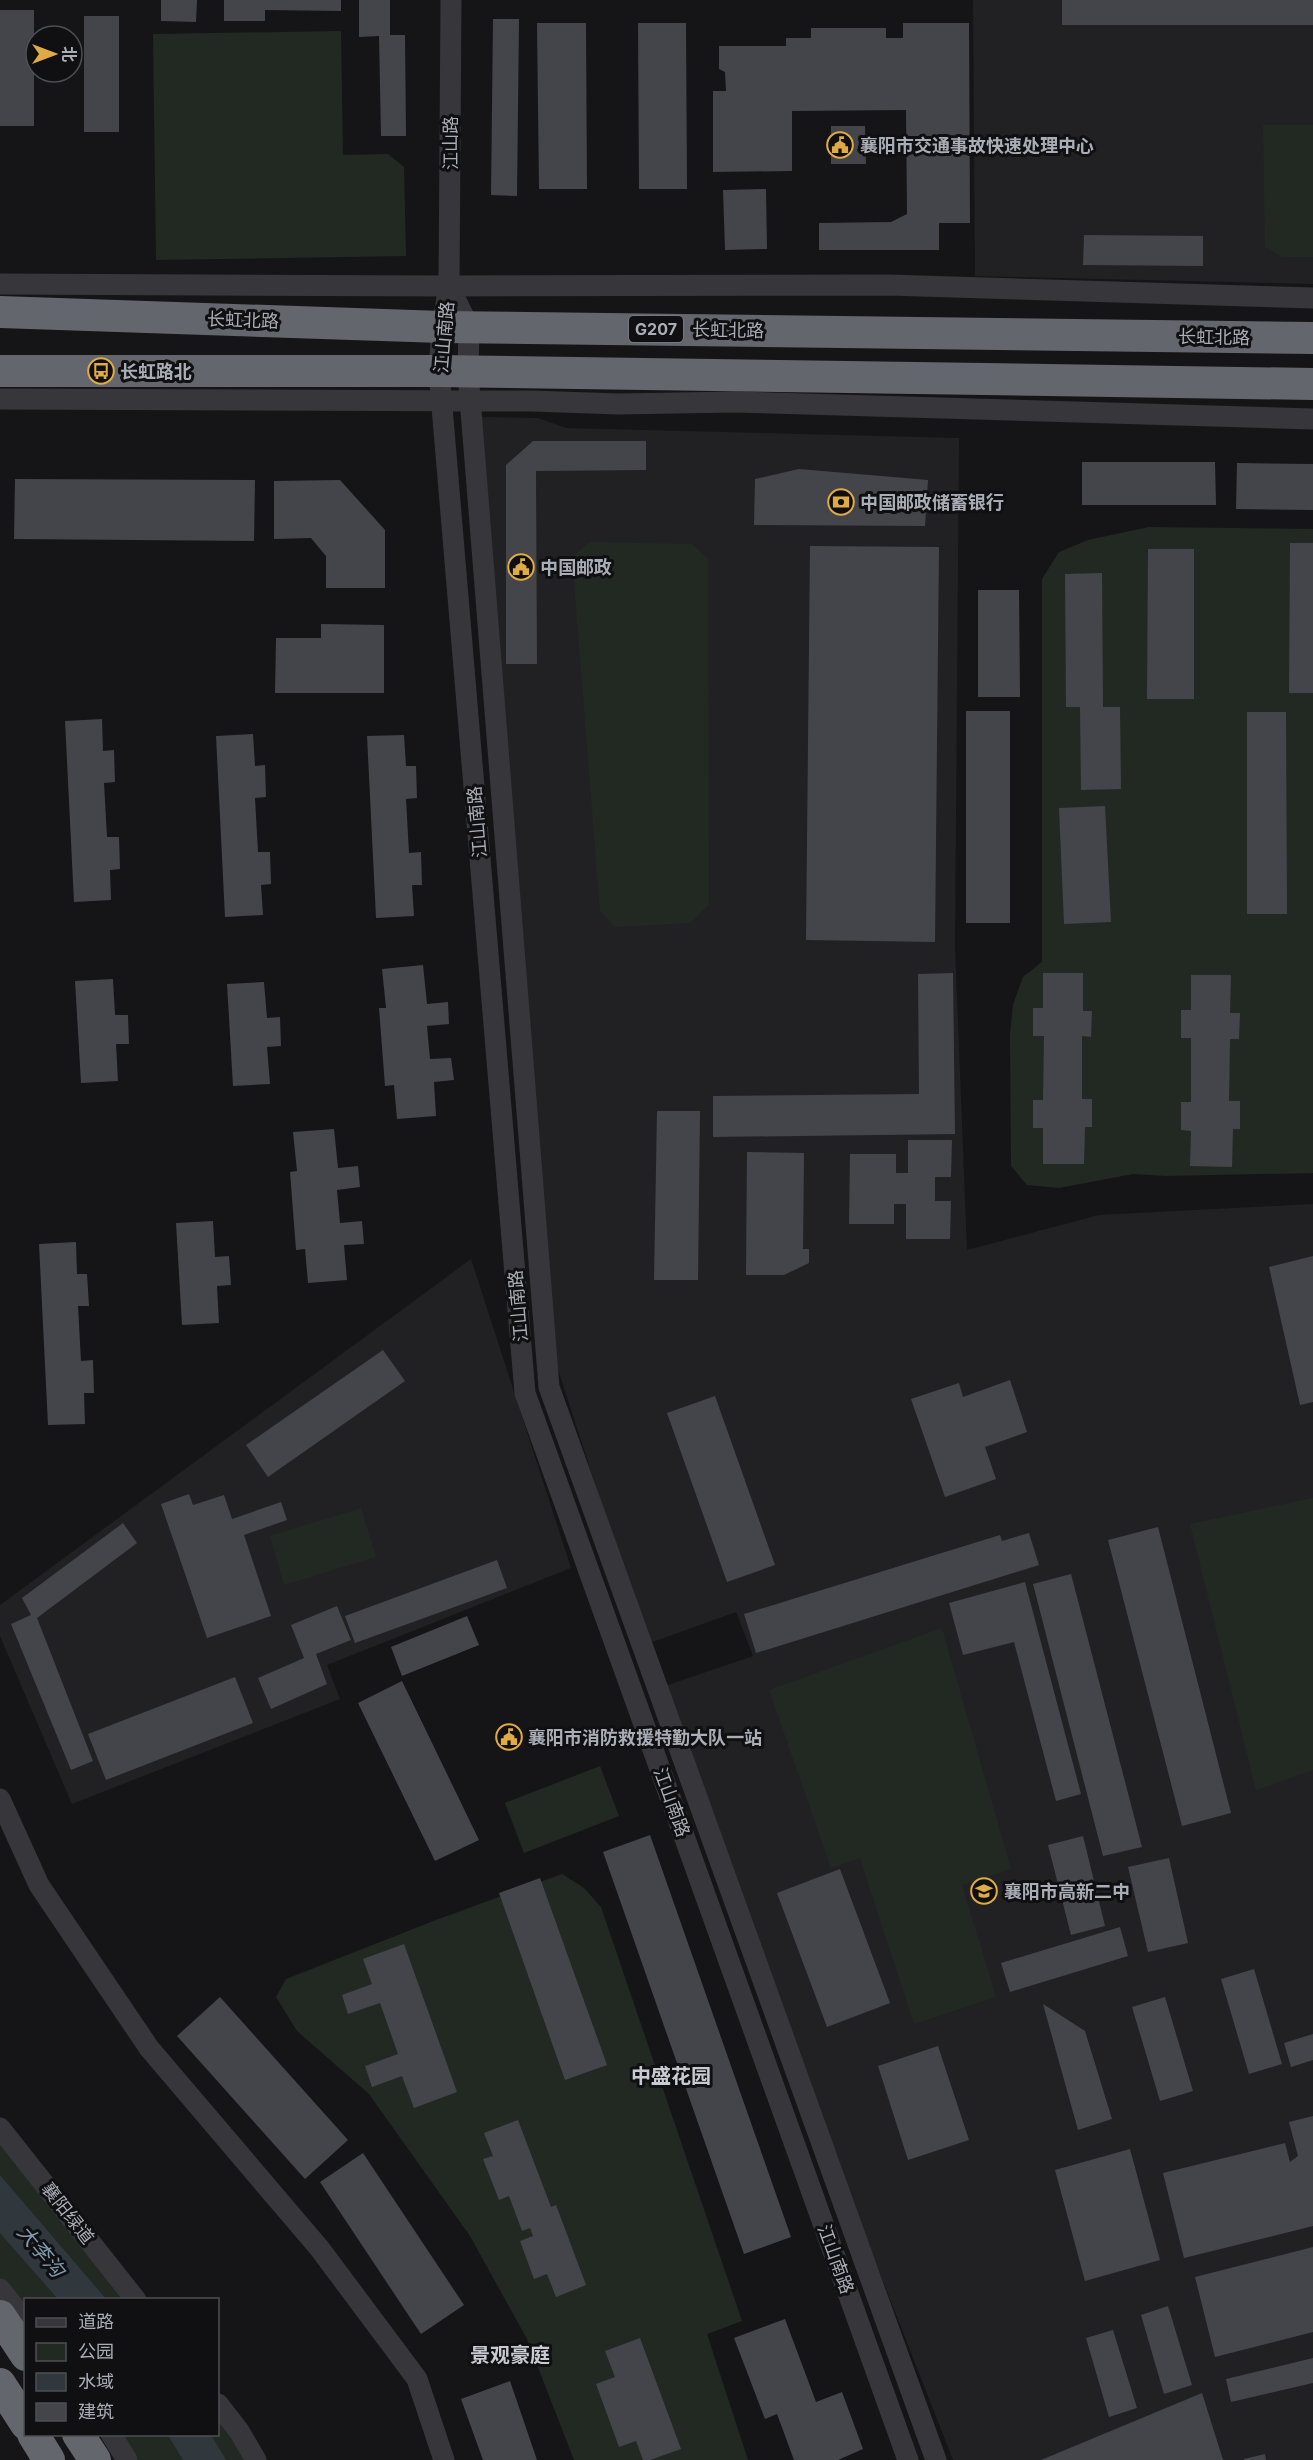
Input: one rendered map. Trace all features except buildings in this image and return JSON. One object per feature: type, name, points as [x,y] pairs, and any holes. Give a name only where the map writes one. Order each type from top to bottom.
[{"type":"highway","name":"长虹北路","points":[[0,312],[455,327],[1313,338]]},
{"type":"highway","points":[[0,371],[459,382],[1313,384]]},
{"type":"highway","points":[[0,2316],[24,2352]]},
{"type":"highway","points":[[0,2384],[24,2421]]},
{"type":"highway","points":[[34,2436],[49,2460]]},
{"type":"highway","points":[[79,2436],[95,2460]]},
{"type":"street","name":"江山路","points":[[449,286],[451,0]]},
{"type":"street","points":[[0,284],[888,285],[1313,298]]},
{"type":"street","name":"江山南路","points":[[449,286],[455,327],[549,1387],[936,2460]]},
{"type":"street","name":"江山南路","points":[[455,327],[459,382],[442,403],[525,1393],[908,2460]]},
{"type":"street","points":[[0,399],[442,403],[459,382],[735,402],[1313,419]]},
{"type":"street","points":[[0,1799],[39,1885],[149,2048],[320,2249],[417,2379],[444,2460]]},
{"type":"street","name":"襄阳绿道","points":[[0,2128],[134,2298]]},
{"type":"street","points":[[0,2289],[24,2319]]},
{"type":"street","points":[[219,2405],[239,2431],[256,2460]]},
{"type":"street","points":[[112,2436],[127,2460]]},
{"type":"shaded area","points":[[973,0],[1313,0],[1313,284],[975,276]]},
{"type":"shaded area","points":[[475,417],[538,418],[566,428],[959,438],[955,946],[967,1250],[1099,1215],[1313,1204],[1313,2460],[953,2460],[856,2212],[662,1687],[753,1656],[736,1612],[647,1644],[553,1354]]},
{"type":"shaded area","points":[[471,1259],[571,1568],[327,1665],[340,1699],[72,1804],[0,1636],[0,1605]]},
{"type":"green space","points":[[341,31],[343,155],[388,154],[404,167],[406,256],[156,260],[153,34]]},
{"type":"green space","points":[[1263,125],[1313,125],[1313,257],[1282,257],[1265,247]]},
{"type":"green space","points":[[1149,527],[1313,529],[1313,1173],[1166,1176],[1133,1174],[1059,1188],[1027,1185],[1011,1166],[1010,1034],[1013,1005],[1023,977],[1042,962],[1042,579],[1059,552],[1088,540]]},
{"type":"green space","points":[[590,542],[692,544],[708,559],[709,904],[691,923],[615,927],[600,911],[572,557]]},
{"type":"green space","points":[[1313,1498],[1313,1770],[1256,1790],[1190,1524]]},
{"type":"green space","points":[[361,1508],[376,1557],[284,1585],[270,1536]]},
{"type":"green space","points":[[942,1628],[1011,1869],[962,1885],[996,1997],[914,2024],[860,1858],[831,1868],[769,1690]]},
{"type":"green space","points":[[600,1766],[619,1816],[524,1853],[505,1803]]},
{"type":"green space","points":[[562,1874],[584,1888],[601,1907],[742,2321],[707,2334],[748,2460],[574,2460],[527,2339],[470,2236],[369,2094],[297,2031],[276,1997],[286,1979],[436,1920]]},
{"type":"green space","points":[[0,2128],[135,2298],[24,2298],[24,2333],[0,2304]]},
{"type":"green space","points":[[219,2405],[256,2460],[127,2460],[111,2436],[219,2436]]},
{"type":"water","name":"大李沟","points":[[0,2175],[105,2298],[57,2298],[0,2233]]},
{"type":"water","points":[[169,2436],[212,2436],[226,2460],[183,2460]]},
{"type":"place","name":"襄阳市交通事故快速处理中心","points":[[840,145]]},
{"type":"place","name":"长虹路北","points":[[101,371]]},
{"type":"place","name":"中国邮政储蓄银行","points":[[841,502]]},
{"type":"place","name":"中国邮政","points":[[521,567]]},
{"type":"place","name":"襄阳市消防救援特勤大队一站","points":[[509,1737]]},
{"type":"place","name":"襄阳市高新二中","points":[[984,1891]]},
{"type":"district","name":"中盛花园","points":[[671,2076]]},
{"type":"district","name":"景观豪庭","points":[[510,2355]]}]
